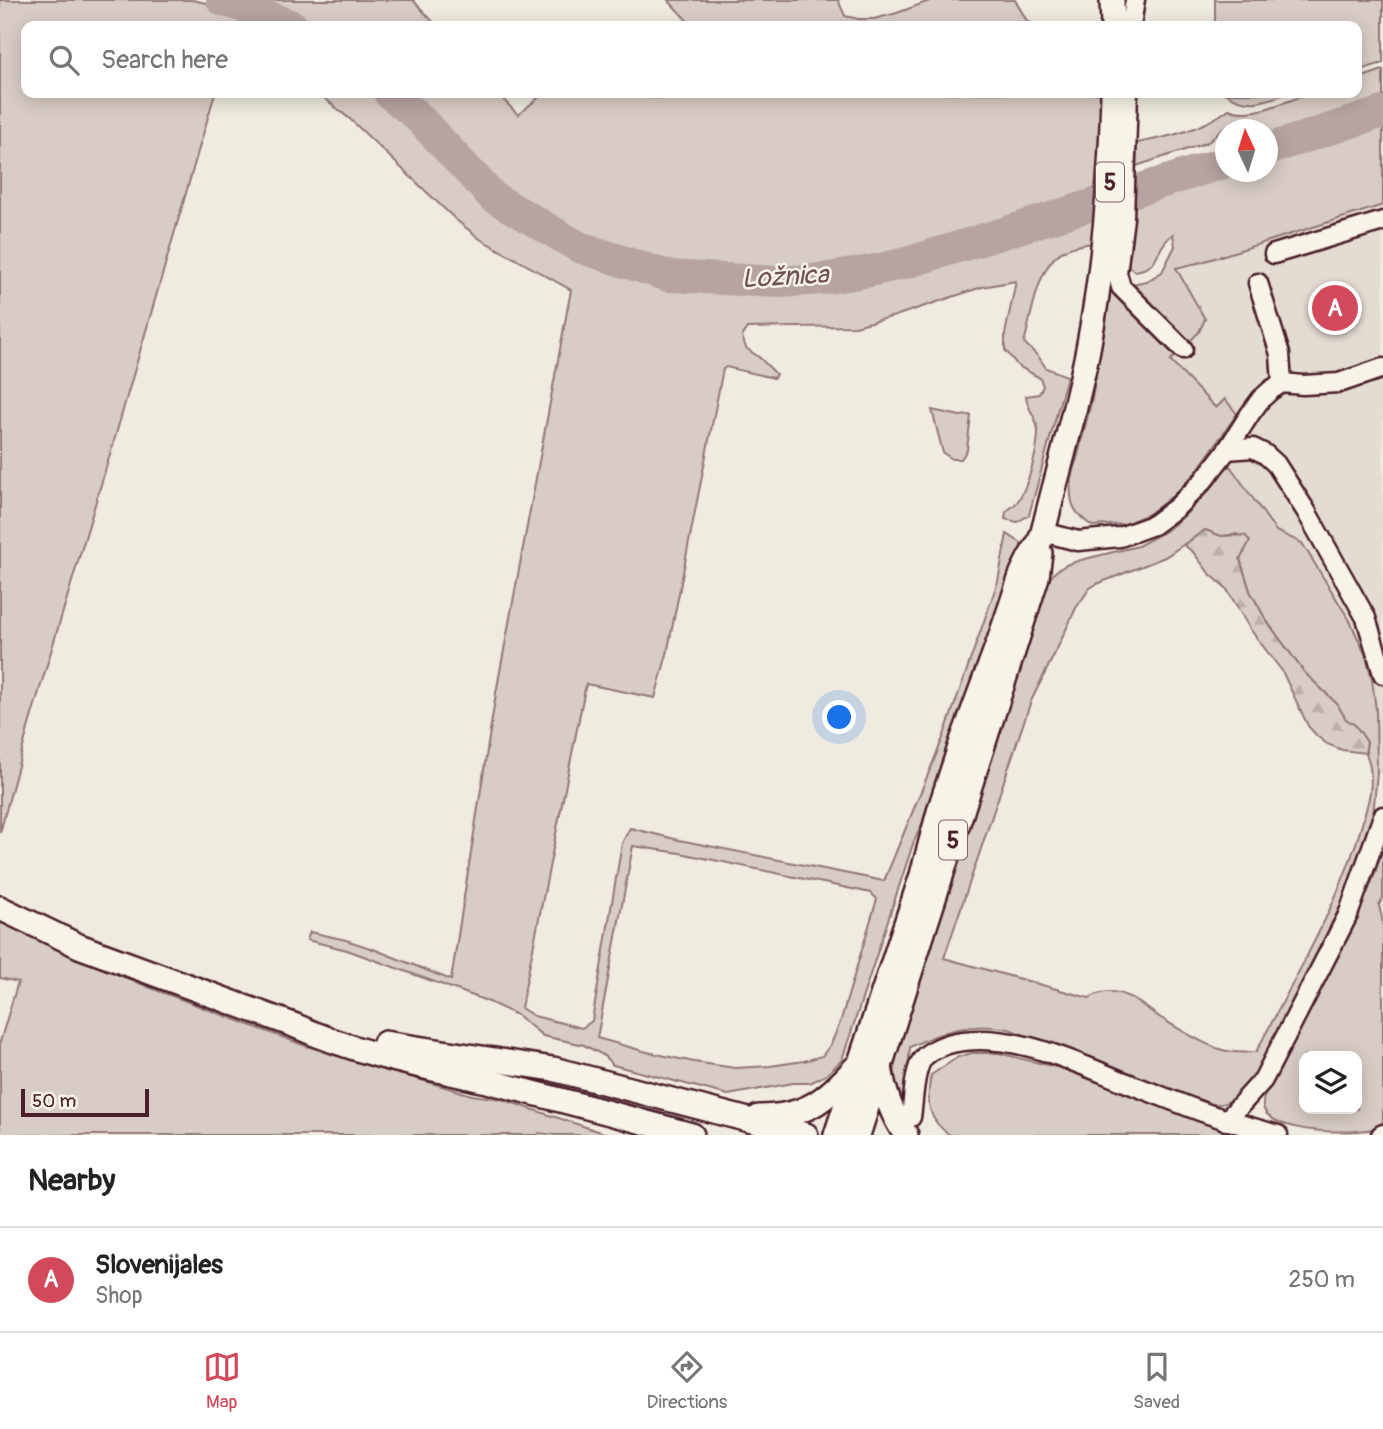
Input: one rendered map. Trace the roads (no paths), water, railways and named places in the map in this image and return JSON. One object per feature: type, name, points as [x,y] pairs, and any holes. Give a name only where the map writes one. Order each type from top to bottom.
[{"type":"main road","points":[[1111,0],[1113,21]]},
{"type":"main road","name":"5","points":[[858,1135],[870,1065],[940,808],[1022,573],[1041,537],[1081,380],[1105,240],[1113,98]]},
{"type":"main road","points":[[0,908],[79,946],[360,1051],[692,1135]]},
{"type":"main road","points":[[296,1026],[401,1046],[553,1069],[806,1135]]},
{"type":"main road","points":[[741,1117],[769,1117],[791,1114],[807,1108],[870,1065],[890,1108],[909,1126]]},
{"type":"main road","name":"5","points":[[836,1135],[870,1065]]},
{"type":"street","points":[[1132,21],[1135,0]]},
{"type":"street","points":[[1128,98],[1124,218],[1117,273],[1121,286],[1183,349]]},
{"type":"street","points":[[1274,254],[1383,221]]},
{"type":"street","points":[[1258,283],[1280,354],[1282,383]]},
{"type":"street","points":[[1041,537],[1078,541],[1119,537],[1153,525],[1176,508],[1203,481],[1261,398],[1282,383],[1339,383],[1383,368]]},
{"type":"street","points":[[1227,450],[1253,448],[1276,464],[1307,511],[1366,618],[1383,674]]},
{"type":"street","points":[[1226,1121],[1263,1080],[1348,915],[1383,816]]},
{"type":"street","points":[[909,1126],[918,1067],[923,1058],[944,1045],[985,1039],[1057,1055],[1226,1121],[1278,1135]]},
{"type":"waterway","name":"Ložnica","points":[[222,0],[279,21]]},
{"type":"waterway","name":"Ložnica","points":[[395,98],[416,115],[493,197],[579,247],[668,276],[779,282],[822,279],[870,271],[906,263],[1215,166]]},
{"type":"waterway","name":"Ložnica","points":[[1278,146],[1383,112]]},
{"type":"place","name":"Slovenijales","points":[[1335,308]]}]
